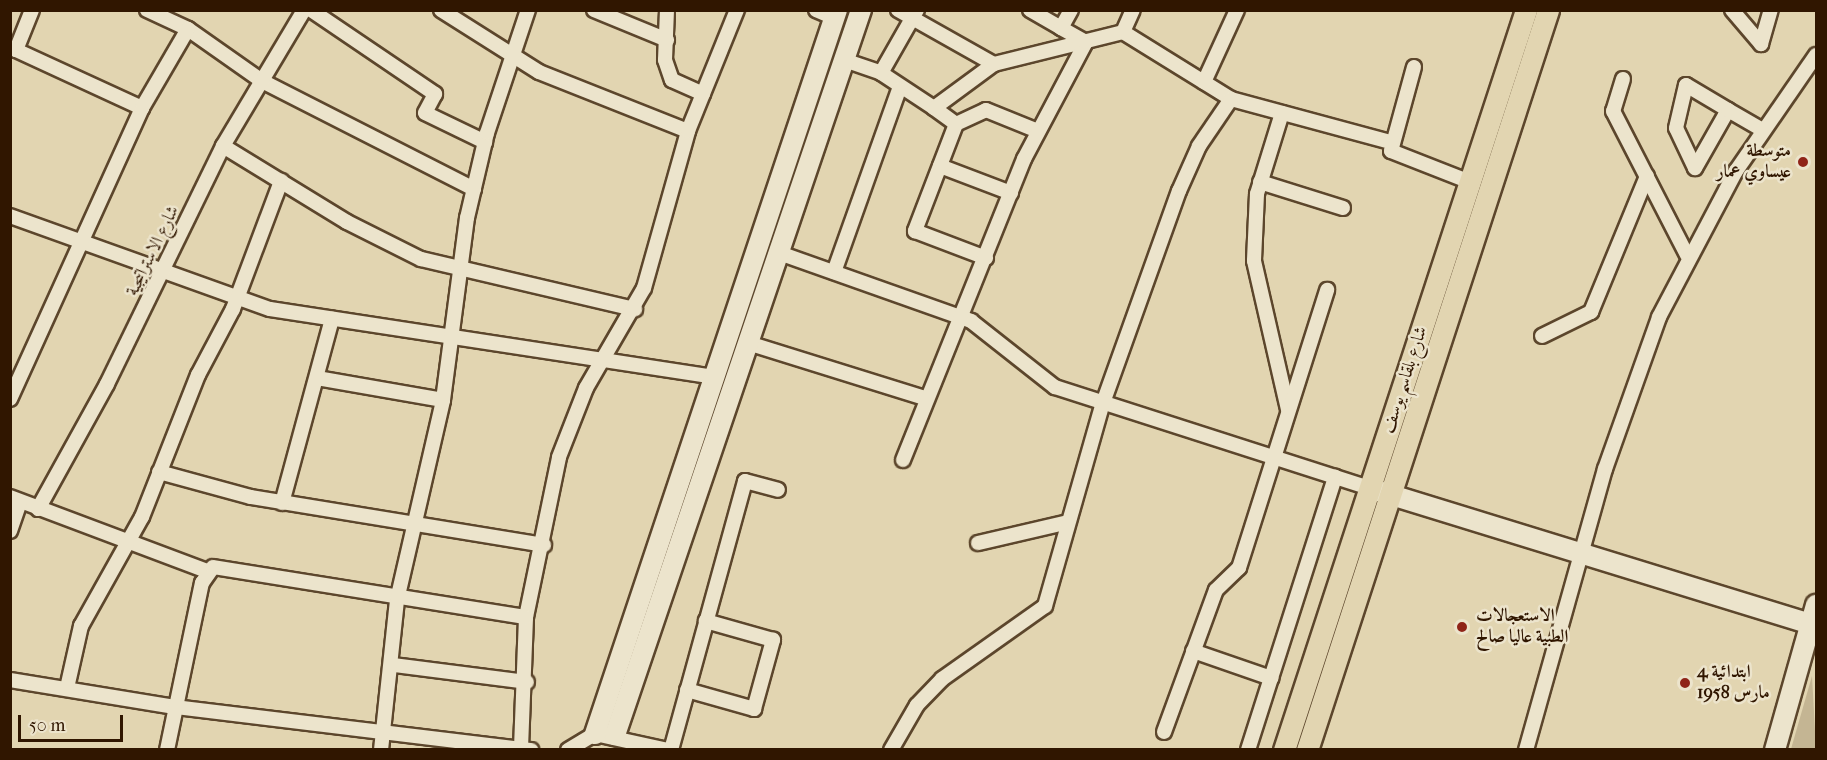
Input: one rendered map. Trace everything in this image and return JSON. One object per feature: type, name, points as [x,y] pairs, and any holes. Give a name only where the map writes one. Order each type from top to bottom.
[{"type":"main road","name":"شارع بلقاسم يوسف","points":[[1307,750],[1379,491],[1470,182],[1526,10]]},
{"type":"main road","name":"شارع بلقاسم يوسف","points":[[1284,750],[1379,491],[1548,10]]},
{"type":"street","points":[[32,10],[13,49],[142,108]]},
{"type":"street","points":[[147,10],[177,16],[188,29],[262,81],[474,189]]},
{"type":"street","name":"شارع الاستراتيجية","points":[[38,509],[164,271],[223,146],[304,10]]},
{"type":"street","points":[[311,10],[435,94],[426,113],[485,142]]},
{"type":"street","points":[[441,10],[539,72],[688,131]]},
{"type":"street","points":[[381,750],[394,665],[397,600],[417,523],[443,400],[459,271],[474,189],[485,142],[512,53],[528,10]]},
{"type":"street","points":[[594,10],[667,40]]},
{"type":"street","points":[[667,10],[665,60],[672,80],[703,94]]},
{"type":"street","points":[[10,680],[174,707],[385,729],[526,749],[526,617],[544,545],[559,457],[603,359],[635,309],[688,131],[737,10]]},
{"type":"street","points":[[595,734],[836,14],[816,10]]},
{"type":"street","points":[[615,735],[748,343],[782,254],[848,62],[861,10]]},
{"type":"street","points":[[898,10],[914,15],[994,64]]},
{"type":"street","points":[[1030,10],[1086,42]]},
{"type":"street","points":[[1061,28],[1071,10]]},
{"type":"street","points":[[1123,33],[1133,10]]},
{"type":"street","points":[[1204,82],[1237,10]]},
{"type":"street","points":[[1732,10],[1761,44],[1771,10]]},
{"type":"street","points":[[881,73],[914,15]]},
{"type":"street","points":[[10,399],[142,108],[188,29]]},
{"type":"street","points":[[934,108],[994,64],[1123,33],[1231,99],[1390,142]]},
{"type":"street","points":[[903,459],[924,398],[963,317],[1011,193],[1038,131],[1086,42]]},
{"type":"street","points":[[1526,750],[1630,388],[1688,255],[1762,130],[1816,55]]},
{"type":"street","points":[[848,62],[881,73],[899,89],[934,108],[956,124]]},
{"type":"street","points":[[1414,67],[1390,142],[1396,156],[1470,182]]},
{"type":"street","points":[[1623,79],[1613,111],[1688,255]]},
{"type":"street","points":[[1728,110],[1695,168],[1676,128],[1686,85],[1762,130]]},
{"type":"street","points":[[834,272],[899,89]]},
{"type":"street","points":[[891,750],[918,705],[942,679],[1045,606],[1102,403],[1179,191],[1199,146],[1231,99]]},
{"type":"street","points":[[986,258],[915,231],[956,124],[986,110],[1038,131]]},
{"type":"street","points":[[1282,113],[1260,182],[1253,223],[1257,291],[1288,412]]},
{"type":"street","points":[[223,146],[347,222],[459,271],[635,309]]},
{"type":"street","points":[[940,166],[1011,193]]},
{"type":"street","points":[[1542,336],[1591,312],[1647,176]]},
{"type":"street","points":[[67,688],[81,626],[127,544],[198,375],[236,300],[281,181]]},
{"type":"street","points":[[1260,182],[1343,208]]},
{"type":"street","points":[[10,216],[84,240],[236,300],[332,319],[714,376]]},
{"type":"street","points":[[782,254],[963,317],[1041,380],[1102,403],[1581,556],[1813,624]]},
{"type":"street","points":[[1164,732],[1216,590],[1239,568],[1328,290]]},
{"type":"street","points":[[282,503],[332,319]]},
{"type":"street","points":[[748,343],[924,398]]},
{"type":"street","points":[[317,378],[443,400]]},
{"type":"street","points":[[159,472],[282,503],[544,545]]},
{"type":"street","points":[[1248,750],[1335,477]]},
{"type":"street","points":[[568,750],[595,734],[615,735],[670,750],[745,481],[778,490]]},
{"type":"street","points":[[10,531],[15,500],[127,544],[207,571]]},
{"type":"street","points":[[978,543],[1068,522]]},
{"type":"street","points":[[167,750],[174,707],[207,571],[213,567],[397,600],[526,617]]},
{"type":"street","points":[[1774,750],[1813,624],[1816,605]]},
{"type":"street","points":[[687,690],[754,709],[773,640],[706,621]]},
{"type":"street","points":[[1193,651],[1271,678]]},
{"type":"street","points":[[394,665],[527,682]]},
{"type":"shaded area","points":[[1812,676],[1816,749],[1791,749]]},
{"type":"place","name":"متوسطة عيساوي عمار","points":[[1803,162]]},
{"type":"place","name":"الاستعجالات الطبية عاليا صالح","points":[[1462,627]]},
{"type":"place","name":"ابتدائية 4 مارس 1958","points":[[1685,683]]}]
